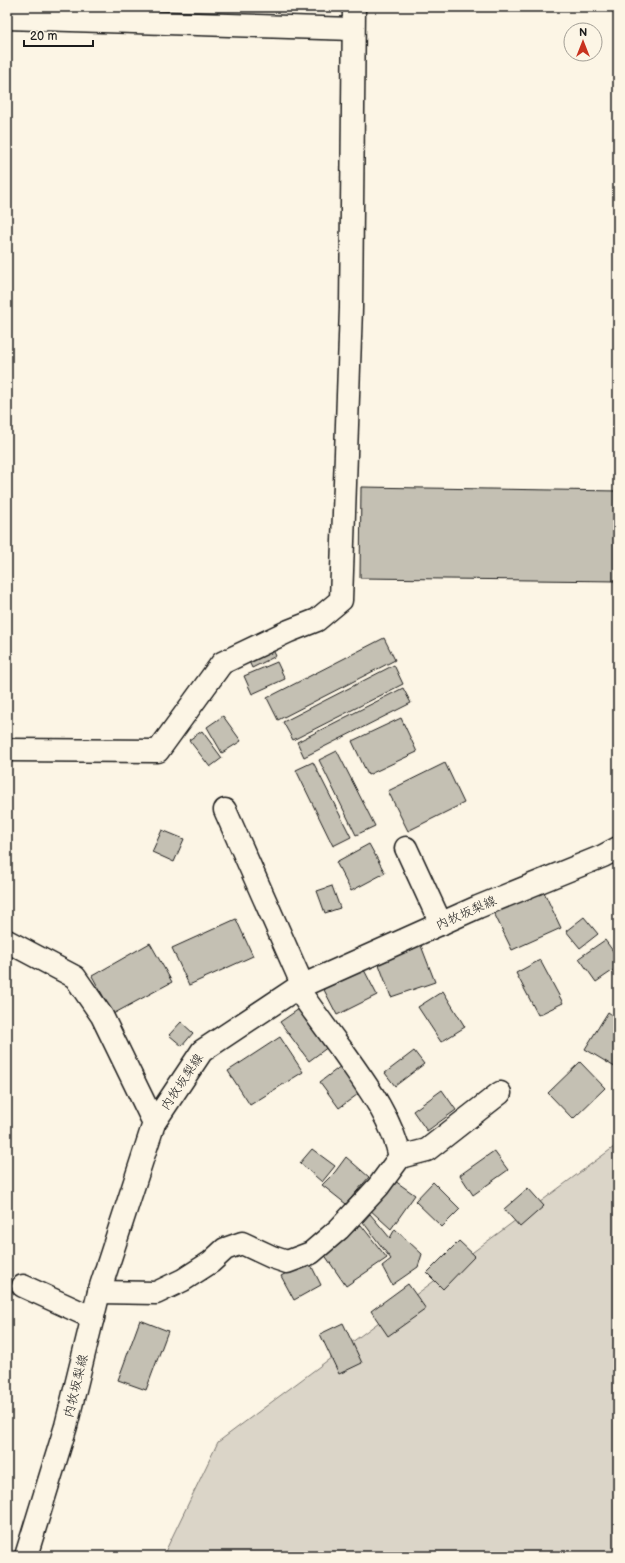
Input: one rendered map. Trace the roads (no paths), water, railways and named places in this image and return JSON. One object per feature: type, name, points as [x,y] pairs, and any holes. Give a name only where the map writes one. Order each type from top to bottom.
[{"type":"street","points":[[7,750],[158,751],[222,663],[289,631],[317,620],[341,600],[351,308],[354,7]]},
{"type":"street","points":[[7,18],[353,29]]},
{"type":"street","points":[[225,810],[300,987],[380,1106],[398,1146],[400,1157]]},
{"type":"street","points":[[406,848],[441,924]]},
{"type":"street","name":"内牧坂梨線","points":[[26,1556],[66,1426],[99,1292],[154,1123],[202,1051],[300,987],[478,907],[603,856],[618,848]]},
{"type":"street","points":[[7,941],[75,977],[102,1016],[154,1123]]},
{"type":"street","points":[[99,1292],[156,1293],[183,1280],[211,1262],[225,1249],[242,1242],[272,1257],[286,1262],[311,1253],[344,1224],[378,1186],[400,1157],[427,1150],[500,1093]]},
{"type":"street","points":[[23,1286],[93,1318]]}]
